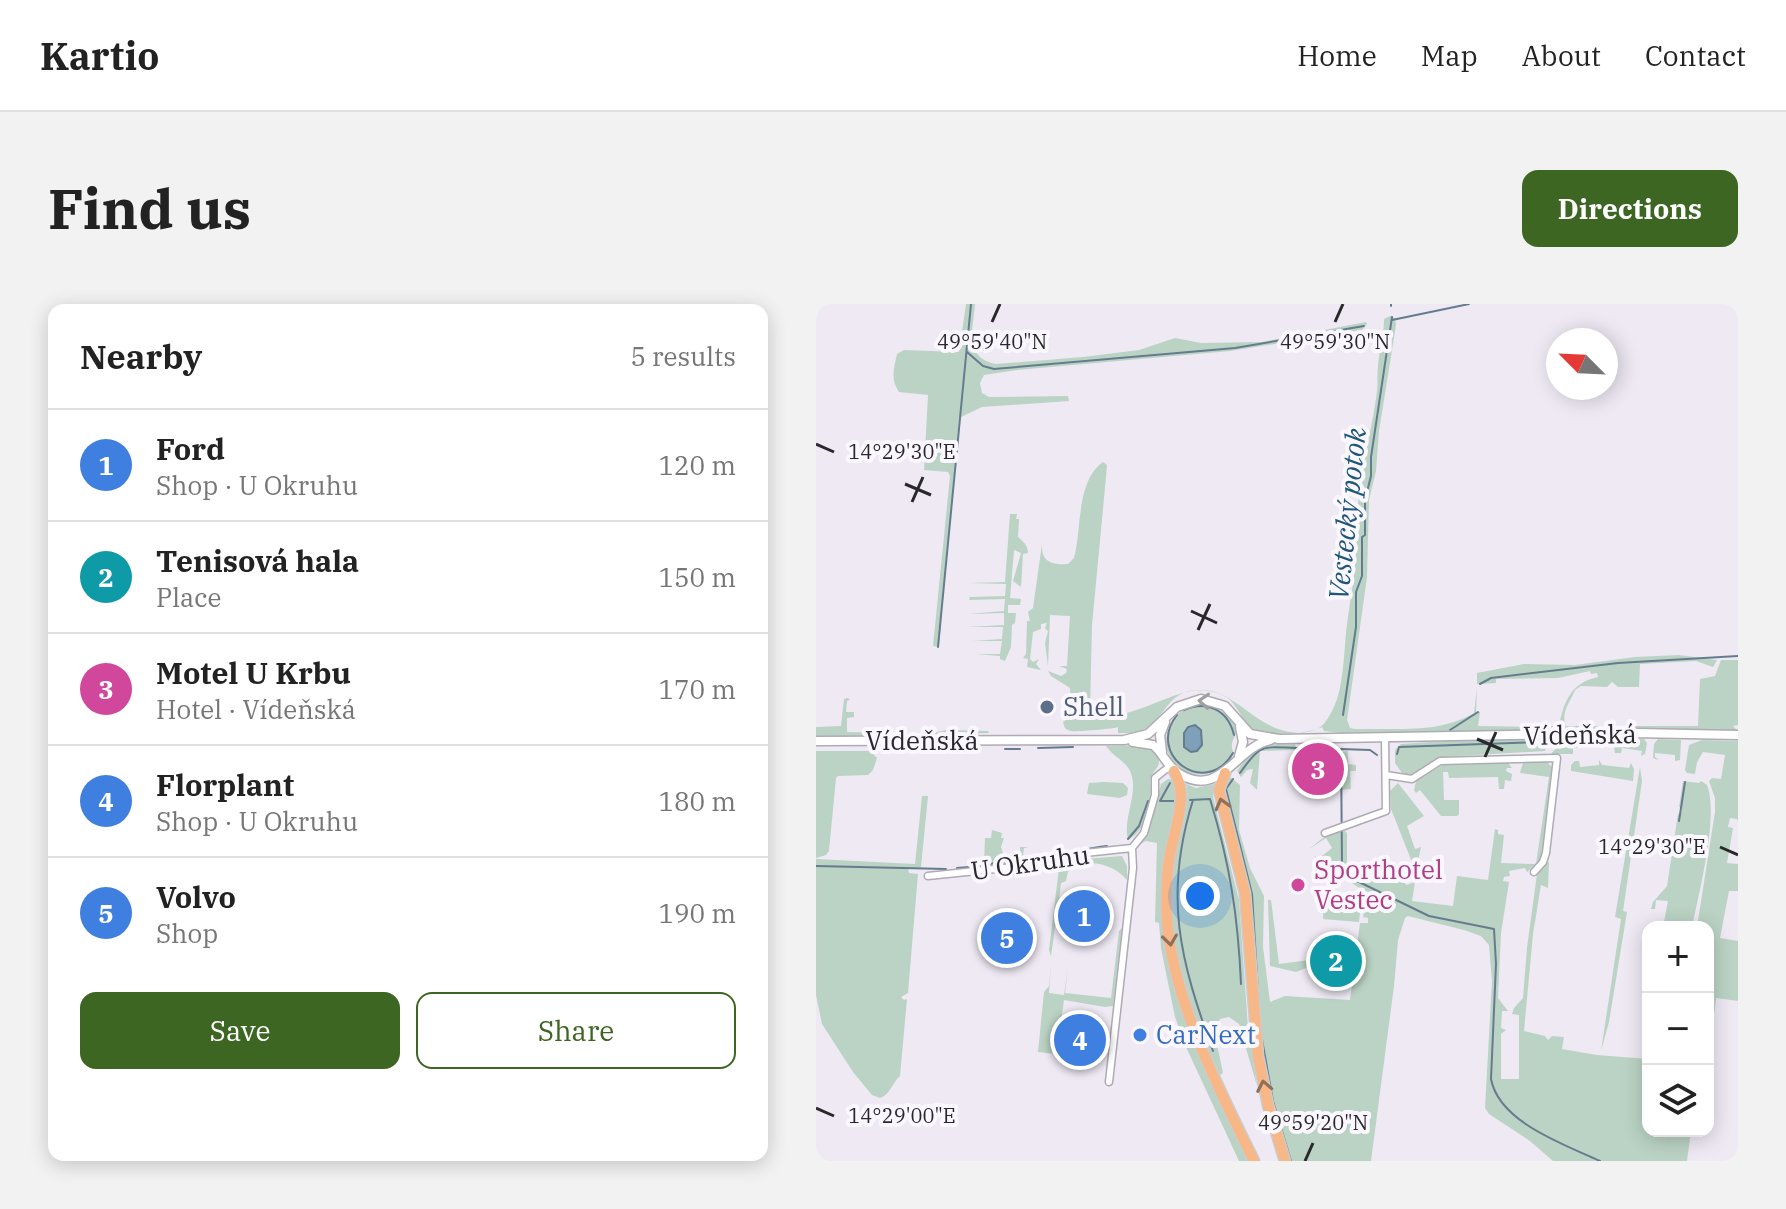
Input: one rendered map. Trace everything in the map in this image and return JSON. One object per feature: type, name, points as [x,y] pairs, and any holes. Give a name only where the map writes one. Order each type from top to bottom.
[{"type":"highway","points":[[1172,768],[1182,792],[1167,880],[1172,958],[1191,1017],[1254,1161]]},
{"type":"highway","points":[[1225,773],[1219,790],[1245,893],[1258,1056],[1271,1118],[1285,1161]]},
{"type":"main road","name":"Vídeňská","points":[[1124,740],[1148,734],[1184,702],[1204,699],[1225,706],[1253,736],[1279,739],[1636,733],[1738,735]]},
{"type":"main road","points":[[1167,718],[1160,735],[1164,756],[1172,768],[1186,777],[1200,780],[1225,773]]},
{"type":"main road","points":[[1236,760],[1243,742],[1238,723]]},
{"type":"main road","name":"Vídeňská","points":[[1225,773],[1255,745],[1279,739]]},
{"type":"main road","name":"Vídeňská","points":[[816,741],[1124,740],[1150,743],[1164,756]]},
{"type":"street","points":[[1325,833],[1386,811],[1385,738]]},
{"type":"street","points":[[1386,775],[1412,779],[1440,761],[1557,758],[1546,853],[1534,872]]},
{"type":"street","points":[[1109,1082],[1133,868],[1132,848],[1145,829],[1155,795],[1155,778],[1172,768]]},
{"type":"street","name":"U Okruhu","points":[[928,876],[1053,863],[1085,853],[1132,848]]},
{"type":"green space","points":[[966,304],[975,304],[974,349],[996,364],[1139,350],[1175,338],[1201,343],[1262,342],[1367,324],[1362,330],[1230,351],[984,375],[980,383],[982,393],[989,397],[1068,396],[1069,401],[982,407],[959,418],[939,647],[933,646],[950,476],[948,472],[924,470],[928,395],[899,392],[894,383],[894,373],[897,354],[904,350],[959,352]]},
{"type":"green space","points":[[1390,316],[1395,318],[1396,325],[1379,431],[1376,471],[1369,500],[1367,577],[1347,720],[1350,728],[1355,729],[1446,724],[1474,713],[1477,688],[1478,726],[1535,727],[1533,730],[1342,733],[1324,731],[1322,727],[1317,729],[1332,711],[1341,684],[1355,564],[1359,493],[1375,404],[1384,319]]},
{"type":"green space","points":[[1103,462],[1107,465],[1092,625],[1090,710],[1102,715],[1116,715],[1183,693],[1151,725],[1140,731],[1118,733],[1118,727],[1071,731],[1065,728],[1063,722],[1071,704],[1070,688],[1048,671],[1061,676],[1066,673],[1067,669],[1059,666],[1067,666],[1070,616],[1050,615],[1048,666],[1045,643],[1047,623],[1041,624],[1041,629],[1033,632],[1030,659],[1033,662],[1039,659],[1036,664],[1041,670],[1027,667],[1028,659],[1023,658],[1026,654],[1027,621],[1030,621],[1028,612],[1033,608],[1042,544],[1043,555],[1052,563],[1068,564],[1074,558],[1084,493],[1094,470]]},
{"type":"green space","points":[[1010,514],[1017,514],[1018,537],[1028,553],[1023,554],[1021,587],[1013,581],[1021,553],[1014,550],[1010,598],[1021,599],[1020,605],[1008,605],[1008,613],[1016,613],[1011,647],[1005,661],[1000,656],[976,654],[1000,654],[1002,641],[973,641],[1002,639],[1003,627],[967,627],[1004,625],[1004,613],[968,614],[1004,611],[1005,599],[969,600],[970,597],[1005,596],[1006,584],[969,583],[1005,582]]},
{"type":"green space","points":[[1679,655],[1717,660],[1713,667],[1696,661],[1640,664],[1639,687],[1618,687],[1612,682],[1607,687],[1581,686],[1575,690],[1565,711],[1566,726],[1614,726],[1612,730],[1547,728],[1559,726],[1570,694],[1581,684],[1598,677],[1597,673],[1591,674],[1590,671],[1558,678],[1496,679],[1496,683],[1477,684],[1477,673],[1524,664],[1575,665]]},
{"type":"green space","points":[[1721,660],[1738,660],[1738,725],[1733,726],[1738,731],[1626,728],[1698,726],[1700,679],[1715,676]]},
{"type":"green space","points":[[1222,695],[1279,729],[1307,731],[1285,733],[1274,733],[1255,730]]},
{"type":"green space","points":[[848,698],[846,712],[854,712],[854,717],[847,718],[847,732],[930,734],[946,730],[989,733],[816,737],[816,727],[841,726],[844,699]]},
{"type":"green space","points":[[1200,704],[1218,709],[1235,726],[1231,760],[1213,773],[1197,774],[1183,770],[1173,762],[1168,752],[1166,740],[1175,717]]},
{"type":"green space","points":[[1546,738],[1545,751],[1442,757],[1410,775],[1402,773],[1395,763],[1395,750],[1401,744]]},
{"type":"green space","points":[[1563,738],[1644,739],[1647,743],[1645,754],[1641,756],[1642,751],[1622,748],[1621,753],[1615,753],[1614,747],[1573,748],[1573,754],[1551,754],[1560,743],[1564,744]]},
{"type":"green space","points":[[1658,739],[1681,740],[1680,760],[1675,761],[1675,755],[1655,753],[1659,760],[1653,758],[1654,744]]},
{"type":"green space","points":[[1702,740],[1738,741],[1738,822],[1730,818],[1728,827],[1733,828],[1727,863],[1738,864],[1738,891],[1729,891],[1720,938],[1738,941],[1738,1001],[1716,998],[1714,1014],[1714,921],[1698,921],[1715,812],[1715,798],[1709,781],[1712,778],[1721,779],[1725,755],[1703,752],[1695,774],[1687,773],[1689,745]]},
{"type":"green space","points":[[1267,744],[1295,744],[1297,750],[1260,751],[1257,790],[1250,783],[1253,769],[1247,770],[1241,777],[1237,771],[1250,752]]},
{"type":"green space","points":[[1141,745],[1155,752],[1159,762],[1151,777],[1151,794],[1144,821],[1137,833],[1128,839],[1132,777],[1127,766],[1106,746]]},
{"type":"green space","points":[[816,751],[870,751],[877,758],[868,775],[836,778],[829,851],[816,858]]},
{"type":"green space","points":[[1348,751],[1348,764],[1356,765],[1356,771],[1350,771],[1351,789],[1339,790],[1339,752]]},
{"type":"green space","points":[[1599,760],[1602,765],[1629,768],[1631,763],[1633,781],[1571,771],[1575,761],[1579,761],[1580,767],[1599,765]]},
{"type":"green space","points":[[1547,762],[1553,768],[1542,858],[1536,864],[1549,777],[1520,773],[1523,763]]},
{"type":"green space","points":[[1508,763],[1512,768],[1506,771],[1512,774],[1511,781],[1505,780],[1504,789],[1499,789],[1498,777],[1449,778],[1448,772],[1443,772],[1444,800],[1459,800],[1457,816],[1441,816],[1420,790],[1416,793],[1414,790],[1416,781],[1443,765]]},
{"type":"green space","points":[[1640,767],[1642,781],[1623,911],[1627,912],[1609,1022],[1601,1051],[1621,919],[1615,917]]},
{"type":"green space","points":[[1230,777],[1240,785],[1239,830],[1250,868],[1264,896],[1263,947],[1270,1002],[1285,996],[1350,1000],[1360,923],[1368,923],[1368,918],[1363,917],[1367,899],[1362,897],[1362,890],[1339,874],[1334,879],[1329,874],[1335,868],[1325,855],[1318,860],[1320,865],[1314,855],[1318,859],[1332,848],[1326,838],[1309,849],[1328,834],[1347,833],[1347,866],[1363,879],[1412,862],[1391,809],[1390,791],[1398,783],[1424,816],[1407,826],[1415,849],[1421,847],[1417,866],[1407,872],[1409,877],[1404,879],[1406,885],[1415,882],[1412,901],[1453,906],[1457,876],[1488,880],[1495,829],[1498,834],[1504,835],[1501,863],[1536,864],[1527,872],[1525,868],[1509,871],[1510,876],[1504,877],[1503,881],[1509,882],[1501,933],[1498,998],[1508,1011],[1502,1011],[1501,1028],[1506,1030],[1501,1034],[1501,1079],[1519,1079],[1519,1015],[1512,1014],[1523,998],[1537,874],[1549,862],[1548,888],[1541,885],[1533,934],[1524,1031],[1545,1036],[1548,1040],[1552,1036],[1564,1037],[1562,1049],[1642,1059],[1642,1137],[1690,1137],[1687,1161],[1553,1161],[1530,1141],[1489,1114],[1485,1108],[1492,981],[1489,945],[1481,936],[1408,916],[1398,940],[1371,1161],[1287,1161],[1262,1067],[1250,920],[1222,791],[1226,780]]},
{"type":"green space","points":[[1168,779],[1175,780],[1179,797],[1166,851],[1167,956],[1249,1161],[1239,1161],[1175,1017],[1159,923],[1155,922],[1157,843],[1146,841],[1140,844],[1148,834],[1161,784]]},
{"type":"green space","points":[[1683,781],[1701,781],[1707,785],[1711,815],[1707,854],[1693,921],[1664,921],[1668,901],[1656,900],[1655,909],[1651,909],[1653,902],[1667,886],[1678,814],[1681,814],[1682,808],[1679,807]]},
{"type":"green space","points":[[1089,783],[1123,783],[1128,788],[1127,795],[1120,798],[1087,794]]},
{"type":"green space","points":[[1186,784],[1196,788],[1214,784],[1213,797],[1239,900],[1248,1028],[1257,1086],[1239,1024],[1229,1017],[1220,1019],[1214,1030],[1223,1073],[1220,1075],[1181,972],[1172,921],[1172,893],[1174,852],[1187,803]]},
{"type":"green space","points":[[922,796],[928,796],[921,867],[908,868],[909,873],[918,874],[908,993],[901,997],[907,999],[900,1076],[880,1098],[872,1095],[853,1072],[822,1024],[816,995],[816,859],[915,864]]},
{"type":"green space","points":[[992,830],[1002,833],[1004,856],[1020,855],[1020,847],[1029,847],[1024,848],[1023,856],[1016,859],[1030,858],[1030,861],[981,868],[984,864],[985,838],[991,838]]},
{"type":"green space","points":[[1122,856],[1127,866],[1127,880],[1115,870],[1099,864],[1083,864],[1068,872],[1066,881],[1061,883],[1060,911],[1057,913],[1051,956],[1049,950],[1059,868],[1085,859]]},
{"type":"green space","points":[[1327,891],[1332,897],[1339,891],[1337,897],[1349,904],[1353,899],[1353,904],[1359,905],[1361,902],[1359,922],[1323,919],[1324,894]]},
{"type":"green space","points":[[1268,900],[1271,900],[1279,964],[1317,959],[1318,963],[1296,972],[1270,966]]},
{"type":"green space","points":[[1122,928],[1113,1006],[1064,1000],[1058,1043],[1054,1043],[1053,1049],[1057,1050],[1056,1054],[1038,1052],[1044,992],[1049,986],[1051,965],[1049,993],[1064,995],[1068,967],[1065,993],[1111,998],[1119,931]]},
{"type":"water","points":[[1195,725],[1201,730],[1202,745],[1191,752],[1184,747],[1184,733],[1188,727]]},
{"type":"waterway","points":[[938,647],[971,304]]},
{"type":"waterway","points":[[1392,320],[1469,304]]},
{"type":"waterway","name":"Vestecký potok","points":[[1343,715],[1356,627],[1356,592],[1362,576],[1365,500],[1371,476],[1371,457],[1392,317]]},
{"type":"waterway","points":[[967,352],[983,366],[994,369],[1235,348],[1364,326]]},
{"type":"waterway","points":[[1480,684],[1491,678],[1618,663],[1738,656]]},
{"type":"waterway","points":[[1184,710],[1201,706],[1215,709],[1227,719],[1234,735]]},
{"type":"waterway","points":[[1450,730],[1478,712]]},
{"type":"waterway","points":[[1177,715],[1169,730],[1168,744],[1183,766],[1195,772],[1208,772],[1222,766],[1233,753]]},
{"type":"waterway","points":[[1397,754],[1399,747],[1538,742]]},
{"type":"waterway","points":[[1038,748],[1073,747]]},
{"type":"waterway","points":[[894,748],[920,748]]},
{"type":"waterway","points":[[932,749],[945,748]]},
{"type":"waterway","points":[[1240,773],[1263,749],[1297,748]]},
{"type":"waterway","points":[[1005,749],[1020,749]]},
{"type":"waterway","name":"Vestecký potok","points":[[1377,755],[1370,750],[1341,749],[1344,871],[1355,880],[1429,916],[1494,929],[1496,964],[1491,1079],[1496,1094],[1506,1108],[1535,1130],[1600,1161]]},
{"type":"waterway","points":[[1233,779],[1226,789],[1252,894],[1259,1008]]},
{"type":"waterway","points":[[1679,821],[1685,782]]},
{"type":"waterway","points":[[1170,783],[1160,801],[1174,801]]},
{"type":"waterway","points":[[1190,800],[1210,799],[1217,823],[1232,890],[1241,984]]},
{"type":"waterway","points":[[1193,800],[1179,867],[1179,927],[1192,987],[1213,1051]]},
{"type":"waterway","points":[[1128,839],[1139,826],[1148,801]]},
{"type":"waterway","points":[[1040,858],[1107,846]]},
{"type":"waterway","points":[[980,865],[1030,859]]},
{"type":"waterway","points":[[816,866],[946,869]]},
{"type":"waterway","points":[[957,868],[969,867]]},
{"type":"waterway","points":[[1261,1034],[1273,1101],[1291,1161]]},
{"type":"place","name":"Shell","points":[[1047,707]]},
{"type":"place","name":"Motel U Krbu","points":[[1318,769]]},
{"type":"place","name":"Sporthotel Vestec","points":[[1298,885]]},
{"type":"place","name":"Ford","points":[[1084,916]]},
{"type":"place","name":"Volvo","points":[[1007,938]]},
{"type":"place","name":"Tenisová hala","points":[[1336,961]]},
{"type":"place","name":"CarNext","points":[[1140,1035]]},
{"type":"place","name":"Florplant","points":[[1080,1040]]}]
